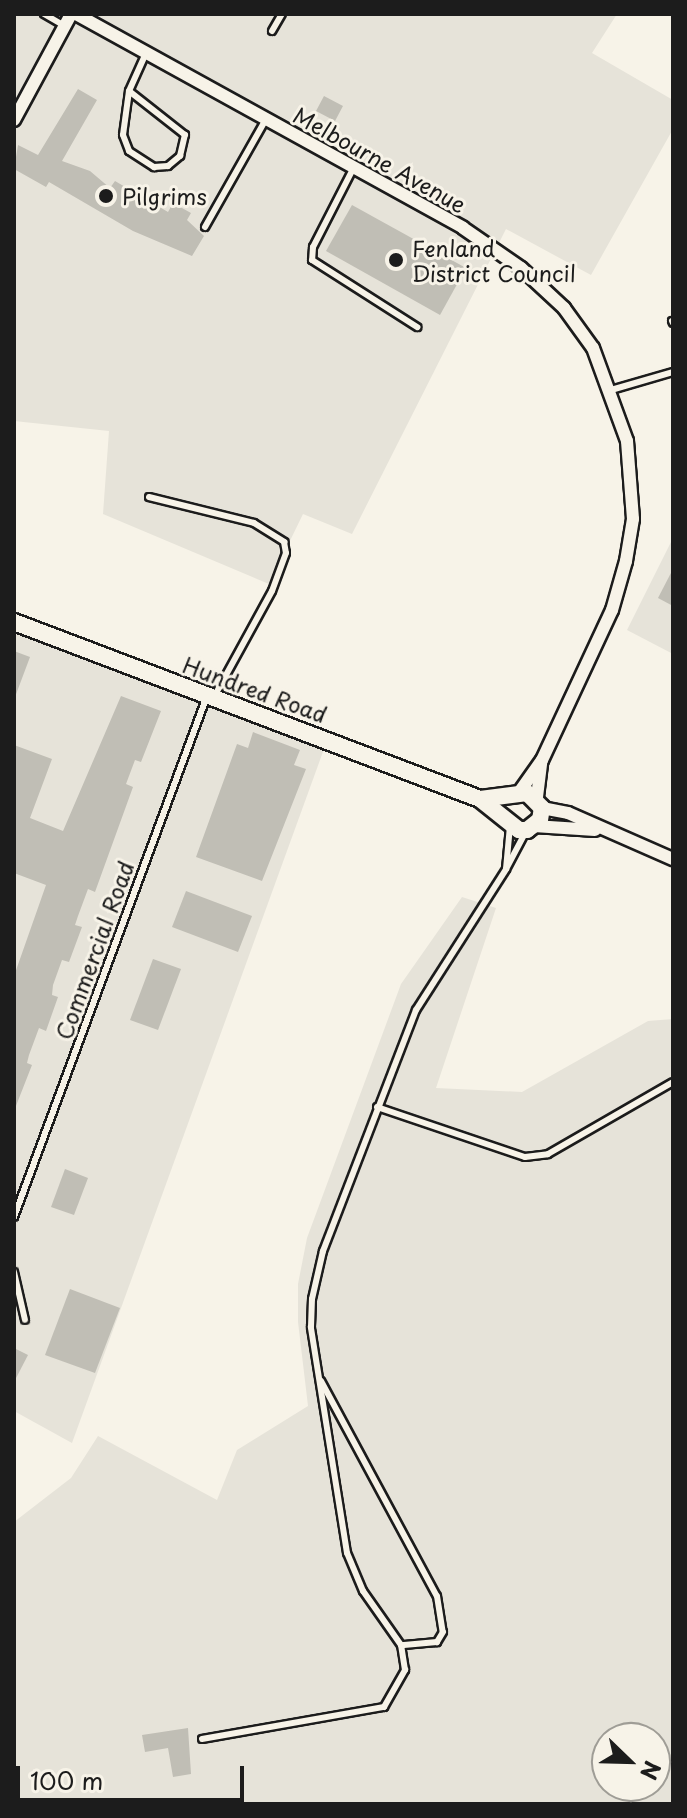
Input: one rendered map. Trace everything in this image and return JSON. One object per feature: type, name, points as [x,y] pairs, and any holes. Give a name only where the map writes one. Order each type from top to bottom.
[{"type":"street","name":"Melbourne Avenue","points":[[71,18],[146,53],[463,228],[521,268],[564,308],[593,348],[611,390],[627,441],[631,482],[626,561],[612,610],[542,760],[513,797]]},
{"type":"street","points":[[14,120],[71,18]]},
{"type":"street","name":"Hundred Road","points":[[14,622],[480,799],[507,822],[531,828],[598,830]]},
{"type":"street","name":"Melbourne Avenue","points":[[539,803],[542,760]]},
{"type":"street","points":[[507,822],[513,797]]},
{"type":"street","name":"Hundred Road","points":[[480,799],[513,797],[539,803],[673,859]]},
{"type":"street","points":[[531,828],[539,803]]},
{"type":"lane","points":[[44,14],[71,18]]},
{"type":"lane","points":[[272,31],[282,14]]},
{"type":"lane","points":[[129,91],[185,135],[180,156],[168,166],[154,167],[129,151],[123,135],[129,91],[146,53]]},
{"type":"lane","points":[[205,227],[266,119]]},
{"type":"lane","points":[[354,167],[313,247],[312,260],[417,327]]},
{"type":"lane","points":[[611,390],[673,372]]},
{"type":"lane","name":"Commercial Road","points":[[14,1217],[210,697],[272,591],[286,553],[284,542],[254,523],[149,497]]},
{"type":"lane","points":[[506,869],[507,822]]},
{"type":"lane","points":[[202,1739],[384,1707],[405,1670],[401,1645],[363,1591],[347,1553],[319,1376],[312,1299],[323,1251],[416,1010],[531,828]]},
{"type":"lane","points":[[377,1107],[525,1157],[548,1154],[673,1082]]},
{"type":"lane","points":[[14,1272],[25,1320]]},
{"type":"lane","points":[[319,1376],[437,1596],[443,1632],[437,1642],[401,1645]]},
{"type":"shaded area","points":[[14,14],[617,14],[592,53],[673,100],[673,129],[591,275],[506,229],[352,534],[303,514],[269,584],[103,514],[109,431],[14,421]]},
{"type":"shaded area","points":[[673,538],[673,654],[627,630]]},
{"type":"shaded area","points":[[14,622],[328,738],[72,1443],[14,1411]]},
{"type":"shaded area","points":[[462,897],[496,908],[436,1088],[522,1092],[648,1021],[673,1019],[673,1804],[14,1804],[14,1522],[71,1478],[98,1436],[217,1500],[237,1450],[308,1406],[298,1322],[298,1284],[307,1238],[401,984]]},
{"type":"building","points":[[78,89],[97,100],[62,161],[90,171],[110,188],[115,181],[168,212],[173,203],[191,213],[187,220],[204,236],[192,256],[133,231],[49,182],[46,187],[14,169],[18,145],[38,155]]},
{"type":"building","points":[[324,96],[343,106],[335,121],[316,111]]},
{"type":"building","name":"Fenland District Council","points":[[352,205],[466,268],[440,315],[326,251]]},
{"type":"building","points":[[673,569],[673,606],[658,598]]},
{"type":"building","points":[[14,651],[30,657],[15,697],[14,697]]},
{"type":"building","points":[[121,696],[161,711],[141,762],[135,760],[126,784],[133,787],[95,892],[88,889],[78,916],[75,925],[82,927],[69,962],[62,960],[53,985],[52,995],[58,997],[46,1031],[39,1028],[27,1063],[32,1065],[14,1111],[14,976],[46,885],[14,873],[14,745],[52,759],[30,818],[63,831]]},
{"type":"building","points":[[253,732],[300,750],[294,765],[306,769],[262,881],[196,857],[237,744],[248,748]]},
{"type":"building","points":[[186,891],[252,916],[238,952],[172,927]]},
{"type":"building","points":[[153,959],[181,969],[158,1030],[130,1020]]},
{"type":"building","points":[[65,1169],[88,1178],[74,1215],[51,1207]]},
{"type":"building","points":[[70,1289],[120,1308],[95,1373],[45,1355]]},
{"type":"building","points":[[14,1348],[28,1355],[14,1382]]},
{"type":"building","points":[[188,1728],[191,1774],[173,1777],[168,1748],[145,1752],[142,1735]]},
{"type":"place","name":"Pilgrims","points":[[106,196]]},
{"type":"place","name":"Fenland District Council","points":[[396,260]]}]
